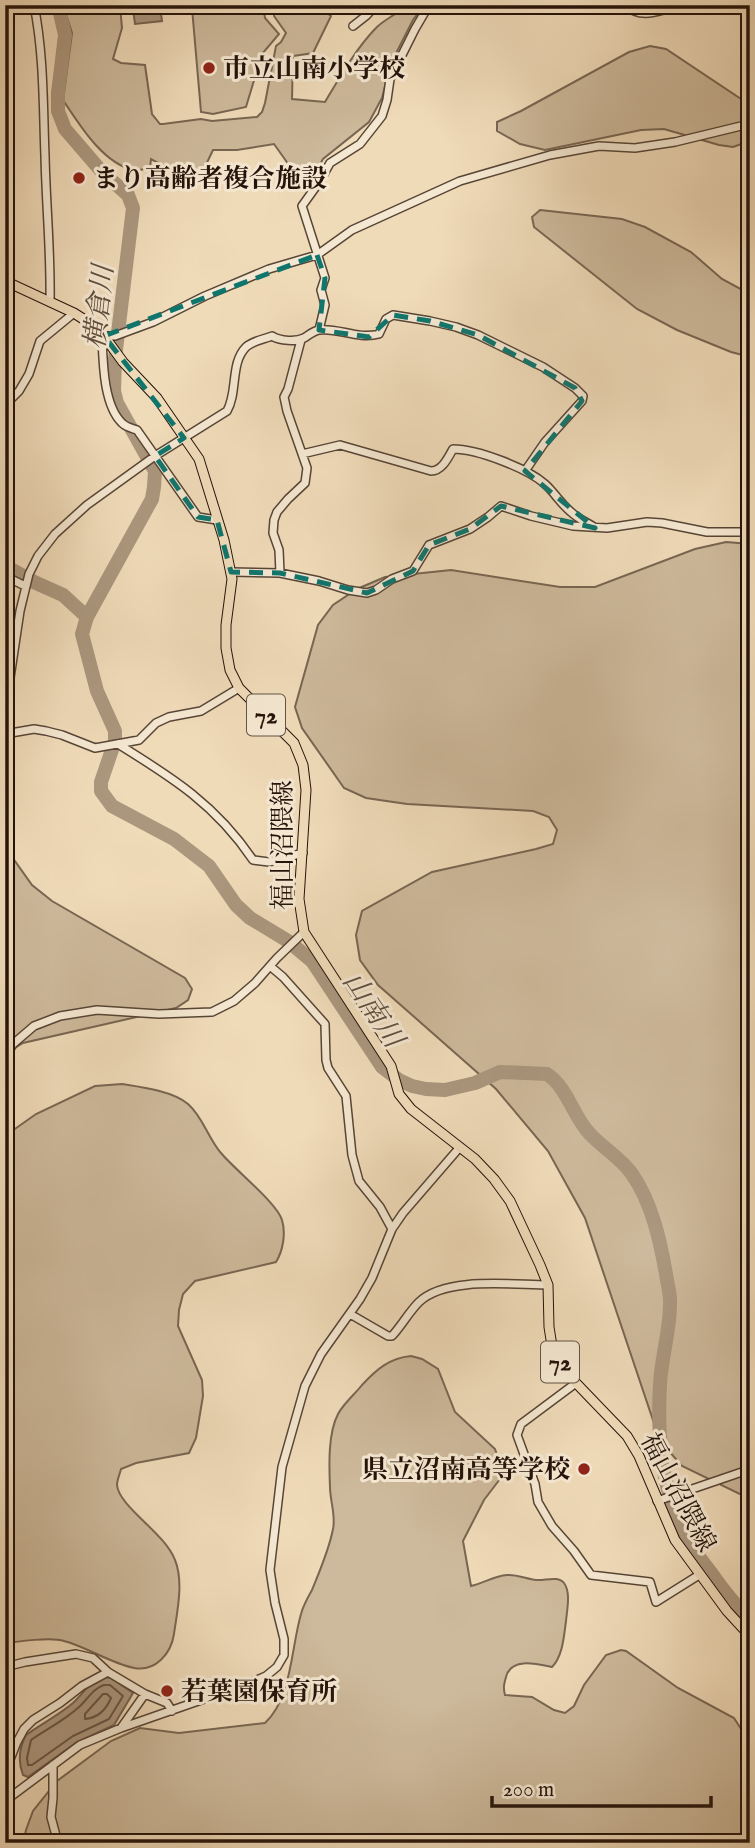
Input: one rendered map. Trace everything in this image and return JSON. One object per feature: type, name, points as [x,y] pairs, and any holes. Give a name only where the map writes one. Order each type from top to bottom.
[{"type":"main road","name":"福山沼隈線","points":[[5,281],[74,313],[104,336],[123,362],[157,398],[199,459],[231,572],[226,625],[230,670],[239,688],[294,743],[303,765],[306,790],[299,899],[304,932],[391,1066],[399,1094],[411,1109],[475,1159],[510,1201],[548,1285],[549,1327],[558,1361],[627,1436],[660,1500],[675,1540],[726,1611],[750,1636]]},
{"type":"street","points":[[34,5],[41,39],[43,71],[50,302]]},
{"type":"street","points":[[353,26],[376,5]]},
{"type":"street","points":[[320,330],[325,305],[321,290],[325,278],[302,206],[330,163],[360,144],[382,116],[390,79],[429,5]]},
{"type":"street","points":[[626,5],[634,12],[646,14],[678,5]]},
{"type":"street","points":[[740,5],[749,10]]},
{"type":"street","points":[[217,520],[198,517],[137,430],[124,425],[115,413],[107,392],[102,336],[115,335],[153,322],[269,269],[317,254],[352,230],[460,181],[550,155],[598,146],[635,148],[750,126]]},
{"type":"street","points":[[5,405],[19,391],[29,374],[40,341],[74,313]]},
{"type":"street","points":[[5,711],[25,586],[38,556],[55,534],[87,505],[155,456],[227,411],[232,402],[239,357],[248,345],[272,336],[278,340],[301,340],[320,330],[369,337],[379,334],[386,319],[393,315],[456,327],[487,339],[543,367],[583,396],[582,401],[545,442],[525,471]]},
{"type":"street","points":[[280,573],[279,550],[273,533],[274,520],[277,512],[305,483],[307,468],[284,397],[289,389],[301,340]]},
{"type":"street","points":[[302,454],[340,445],[431,471],[436,471],[444,464],[453,449],[495,458],[542,482],[572,514],[596,528]]},
{"type":"street","points":[[231,572],[280,573],[367,593],[392,579],[412,572],[429,545],[470,529],[501,506],[573,526],[596,528],[646,522],[706,532],[750,532]]},
{"type":"street","points":[[5,576],[25,586]]},
{"type":"street","points":[[5,734],[34,729],[62,735],[95,748],[139,740],[156,723],[169,717],[201,711],[239,688]]},
{"type":"street","points":[[118,743],[196,797],[236,836],[253,860],[268,862],[303,853]]},
{"type":"street","points":[[5,1058],[13,1044],[34,1026],[60,1016],[97,1010],[159,1014],[212,1012],[234,1000],[255,983],[304,932]]},
{"type":"street","points":[[270,966],[284,977],[325,1024],[326,1060],[328,1068],[346,1096],[352,1155],[359,1181],[392,1229]]},
{"type":"street","points":[[5,1801],[80,1745],[266,1676],[277,1667],[284,1655],[284,1639],[270,1570],[282,1467],[305,1387],[321,1354],[372,1278],[392,1229],[460,1147]]},
{"type":"street","points":[[349,1314],[392,1336],[419,1302],[429,1294],[450,1286],[492,1283],[548,1285]]},
{"type":"street","points":[[576,1383],[521,1424],[517,1434],[535,1484],[538,1502],[552,1526],[591,1575],[650,1582],[656,1602],[699,1575]]},
{"type":"street","points":[[660,1500],[742,1472],[750,1472]]},
{"type":"street","points":[[5,1667],[76,1654],[93,1658],[108,1672],[145,1694],[167,1703],[172,1711]]},
{"type":"street","points":[[5,1772],[16,1742],[33,1720],[82,1686],[108,1672]]},
{"type":"street","points":[[121,1728],[145,1694]]},
{"type":"street","points":[[53,1765],[51,1817],[58,1843]]},
{"type":"highlighted area","points":[[317,255],[325,278],[319,330],[369,337],[393,315],[430,321],[478,335],[575,388],[582,401],[525,471],[595,528],[501,506],[470,529],[429,545],[413,571],[367,593],[280,573],[231,572],[217,520],[198,517],[155,456],[184,438],[104,336]]},
{"type":"shaded area","points":[[63,5],[121,5],[122,28],[113,59],[121,63],[145,65],[152,114],[163,124],[201,119],[212,121],[257,117],[262,112],[276,46],[286,33],[274,16],[274,5],[321,5],[320,8],[331,16],[313,53],[293,56],[292,99],[325,102],[354,55],[379,26],[406,5],[424,5],[413,20],[391,63],[382,98],[369,122],[323,159],[306,189],[274,144],[237,150],[213,150],[202,173],[171,170],[151,159],[150,168],[134,170],[112,160],[93,142],[63,100],[72,33]]},
{"type":"shaded area","points":[[263,5],[265,18],[279,34],[262,54],[246,107],[213,114],[201,112],[192,8]]},
{"type":"shaded area","points":[[650,46],[666,49],[750,105],[750,141],[733,147],[664,129],[641,130],[545,150],[520,144],[497,131],[497,122],[629,52]]},
{"type":"shaded area","points":[[540,210],[622,219],[645,227],[691,252],[722,279],[750,294],[750,357],[677,330],[637,309],[534,227],[532,217]]},
{"type":"shaded area","points":[[726,542],[750,544],[750,1499],[682,1466],[660,1441],[585,1218],[548,1151],[496,1089],[378,985],[360,960],[356,935],[362,911],[432,872],[553,844],[557,830],[549,817],[533,811],[407,804],[366,798],[344,788],[302,728],[295,707],[318,625],[333,605],[357,589],[385,577],[451,570],[560,587],[595,587],[695,549]]},
{"type":"shaded area","points":[[5,847],[32,885],[52,901],[185,978],[192,989],[188,1000],[176,1008],[23,1043],[5,1054]]},
{"type":"shaded area","points":[[122,1084],[166,1093],[188,1104],[198,1115],[221,1153],[278,1213],[284,1230],[282,1247],[276,1262],[195,1281],[183,1294],[178,1326],[202,1380],[203,1396],[196,1438],[189,1453],[136,1463],[121,1469],[117,1485],[120,1493],[170,1550],[179,1578],[178,1607],[172,1641],[161,1660],[142,1669],[125,1666],[59,1640],[5,1644],[5,1136],[36,1114],[95,1086]]},
{"type":"shaded area","points":[[411,1356],[438,1369],[455,1412],[495,1449],[501,1467],[500,1479],[484,1500],[463,1541],[471,1586],[511,1575],[535,1580],[559,1580],[566,1587],[568,1607],[564,1639],[556,1662],[552,1667],[525,1663],[513,1667],[506,1677],[505,1695],[532,1697],[565,1713],[574,1706],[584,1685],[606,1655],[626,1651],[678,1688],[734,1718],[750,1743],[750,1843],[23,1843],[33,1811],[57,1781],[111,1741],[140,1728],[179,1733],[265,1723],[274,1713],[286,1686],[302,1611],[324,1560],[333,1529],[329,1459],[338,1414],[346,1402],[378,1370],[396,1359]]},
{"type":"water","points":[[160,6],[162,21],[135,24],[133,9]]},
{"type":"water","points":[[103,1677],[111,1678],[133,1693],[114,1725],[77,1742],[28,1777],[23,1775],[20,1755],[26,1735],[68,1707],[90,1685]]},
{"type":"waterway","name":"山南川","points":[[58,5],[65,35],[58,111],[65,129],[102,172],[128,195],[133,208],[115,358],[114,391],[117,403],[155,471],[152,499],[87,617],[82,634],[97,691],[115,731],[115,741],[101,782],[101,791],[112,806],[174,839],[209,866],[236,905],[250,918],[288,941],[312,961],[382,1067],[399,1080],[412,1086],[445,1090],[475,1083],[500,1072],[547,1074],[560,1087],[590,1134],[628,1168],[645,1197],[654,1222],[670,1294],[659,1404],[660,1443],[666,1481],[677,1517],[691,1545],[725,1592],[750,1619]]},
{"type":"waterway","name":"山南川","points":[[5,566],[63,595],[87,617]]},
{"type":"place","name":"市立山南小学校","points":[[209,68]]},
{"type":"place","name":"まり高齢者複合施設","points":[[79,178]]},
{"type":"place","name":"県立沼南高等学校","points":[[584,1469]]},
{"type":"place","name":"若葉園保育所","points":[[167,1691]]},
{"type":"water label","name":"横倉川","points":[[98,307]]}]
